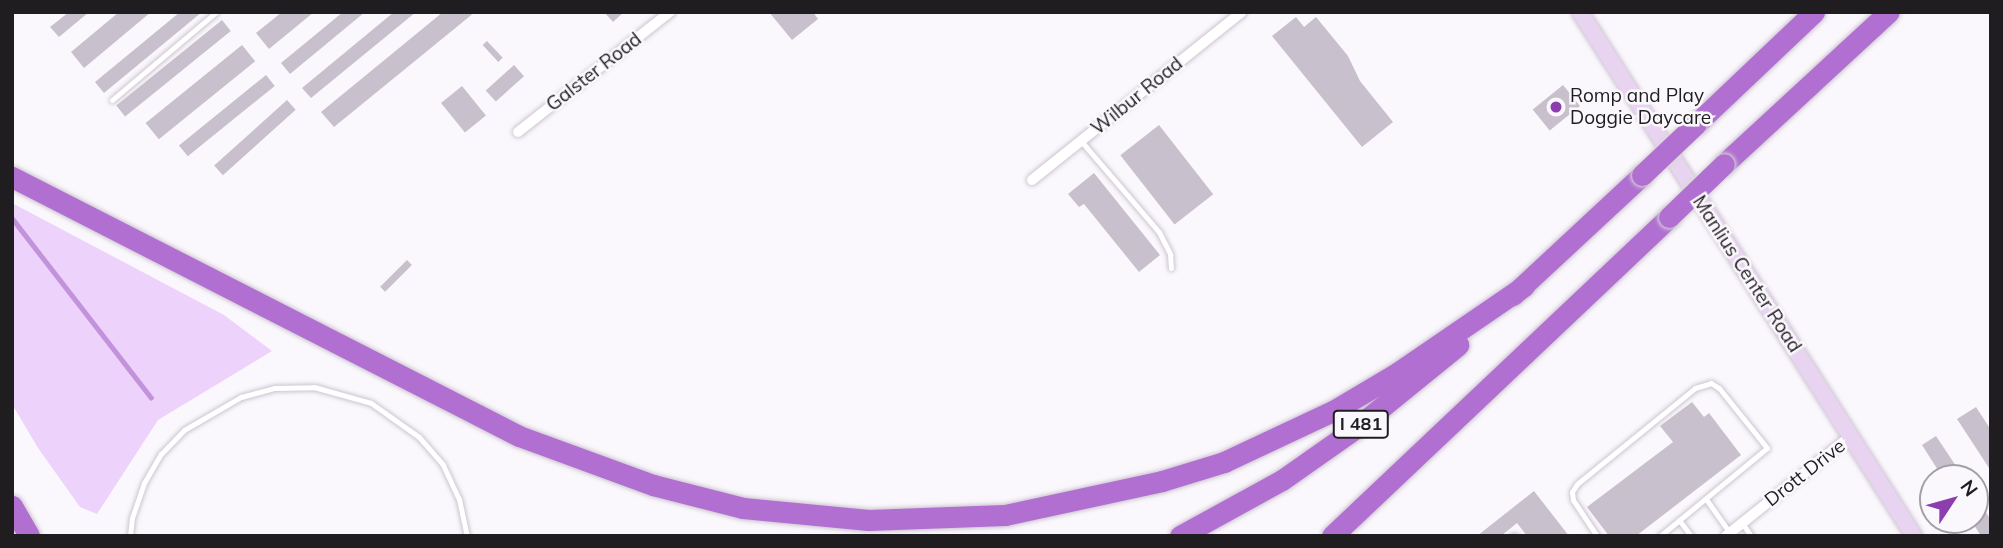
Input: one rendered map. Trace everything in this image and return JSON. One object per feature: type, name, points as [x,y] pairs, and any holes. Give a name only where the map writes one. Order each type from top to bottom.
[{"type":"highway","name":"I 481","points":[[1180,536],[1282,480],[1356,428],[1452,350],[1524,286],[1814,12]]},
{"type":"highway","points":[[1332,536],[1888,12]]},
{"type":"highway","points":[[12,177],[519,436],[653,485],[743,508],[868,520],[1005,515],[1161,481],[1224,462],[1333,411],[1397,373],[1524,286]]},
{"type":"highway","points":[[12,506],[29,536]]},
{"type":"main road","name":"Manlius Center Road","points":[[1580,12],[1914,536]]},
{"type":"street","name":"Galster Road","points":[[518,132],[670,12]]},
{"type":"street","name":"Wilbur Road","points":[[1032,180],[1242,12]]},
{"type":"street","name":"Drott Drive","points":[[1728,534],[1852,436]]},
{"type":"lane","points":[[112,100],[216,12]]},
{"type":"lane","points":[[1081,141],[1159,232],[1170,254],[1171,268]]},
{"type":"lane","points":[[1597,536],[1573,500],[1572,492],[1577,484],[1695,388],[1711,383],[1719,388],[1767,447],[1660,536]]},
{"type":"lane","points":[[131,536],[132,518],[144,483],[161,454],[184,430],[241,397],[275,388],[314,387],[371,403],[419,438],[443,465],[458,499],[467,536]]},
{"type":"lane","points":[[1706,499],[1728,534]]},
{"type":"lane","points":[[1679,520],[1691,536]]},
{"type":"lane","points":[[1742,523],[1751,536]]},
{"type":"shaded area","points":[[12,203],[224,315],[272,351],[158,420],[97,514],[80,507],[38,448],[12,404]]},
{"type":"building","points":[[69,12],[89,12],[59,37],[50,27]]},
{"type":"building","points":[[119,12],[151,12],[84,68],[71,52]]},
{"type":"building","points":[[180,12],[202,12],[104,93],[95,82]]},
{"type":"building","points":[[282,12],[314,12],[269,49],[256,33]]},
{"type":"building","points":[[343,12],[365,12],[290,74],[281,63]]},
{"type":"building","points":[[394,12],[416,12],[311,98],[302,88]]},
{"type":"building","points":[[443,12],[475,12],[334,127],[321,112]]},
{"type":"building","points":[[604,12],[624,12],[613,22]]},
{"type":"building","points":[[769,12],[813,12],[818,19],[792,40]]},
{"type":"building","points":[[1296,17],[1304,27],[1316,17],[1348,56],[1360,81],[1393,122],[1362,147],[1272,36]]},
{"type":"building","points":[[222,20],[231,31],[125,116],[116,106]]},
{"type":"building","points":[[487,41],[503,58],[498,62],[483,45]]},
{"type":"building","points":[[242,45],[255,61],[159,139],[146,123]]},
{"type":"building","points":[[514,65],[524,76],[496,102],[486,90]]},
{"type":"building","points":[[266,75],[275,86],[188,156],[179,145]]},
{"type":"building","name":"Romp and Play Doggie Daycare","points":[[1563,85],[1580,106],[1550,131],[1533,110]]},
{"type":"building","points":[[462,86],[486,116],[465,133],[441,103]]},
{"type":"building","points":[[287,100],[296,110],[223,175],[214,166]]},
{"type":"building","points":[[1159,125],[1213,194],[1175,225],[1120,155]]},
{"type":"building","points":[[1094,173],[1160,255],[1139,272],[1084,204],[1079,207],[1068,194]]},
{"type":"building","points":[[407,260],[412,265],[385,292],[380,287]]},
{"type":"building","points":[[1692,402],[1704,417],[1709,413],[1741,455],[1636,536],[1609,536],[1587,507],[1673,442],[1660,426]]},
{"type":"building","points":[[1976,407],[1991,430],[1991,471],[1989,464],[1986,464],[1957,419]]},
{"type":"building","points":[[1936,436],[1955,464],[1934,464],[1922,445]]},
{"type":"building","points":[[1534,491],[1569,536],[1527,536],[1517,523],[1501,536],[1477,536]]},
{"type":"building","points":[[1989,517],[1991,536],[1980,534],[1989,534]]},
{"type":"waterway","points":[[12,218],[151,397]]},
{"type":"place","name":"Romp and Play Doggie Daycare","points":[[1556,107]]}]
